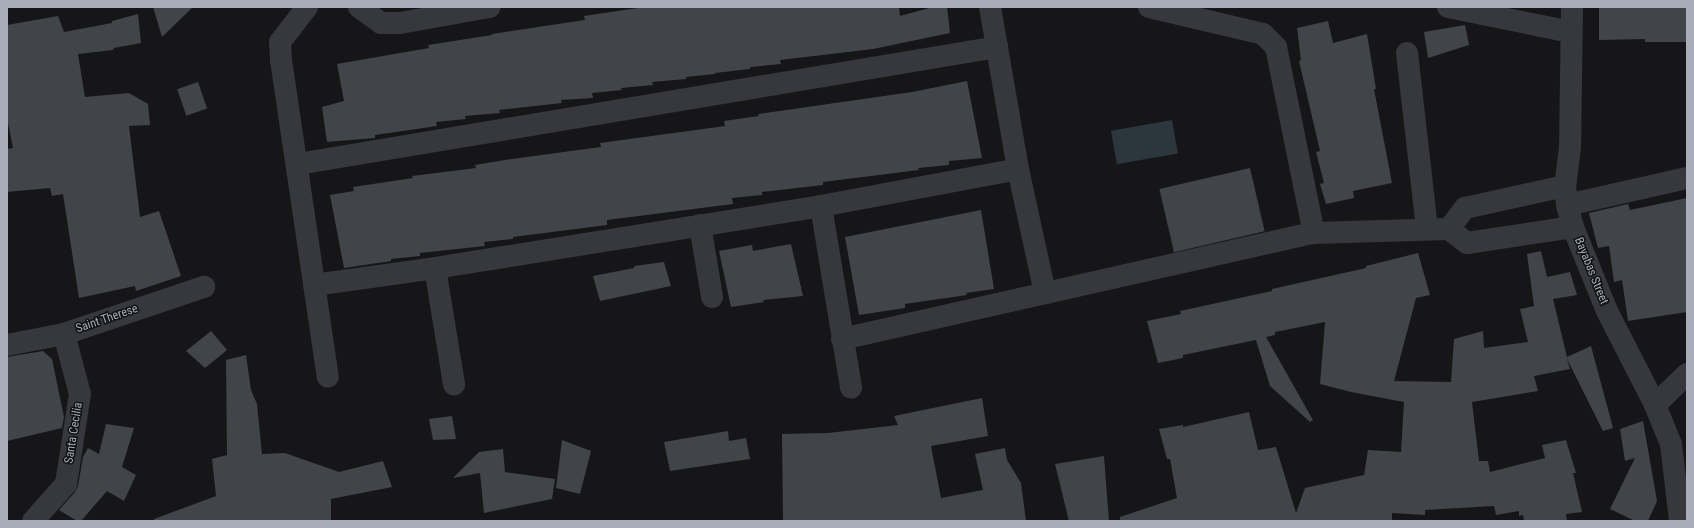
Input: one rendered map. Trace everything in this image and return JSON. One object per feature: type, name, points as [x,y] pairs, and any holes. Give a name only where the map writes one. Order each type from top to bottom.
[{"type":"street","points":[[307,7],[280,42],[281,60],[298,164],[328,376]]},
{"type":"street","points":[[359,7],[381,23],[400,23],[490,7]]},
{"type":"street","points":[[990,7],[1018,169],[1045,293]]},
{"type":"street","points":[[1149,7],[1263,34],[1276,47],[1314,233]]},
{"type":"street","points":[[1448,7],[1571,32]]},
{"type":"street","name":"Bayabas Street","points":[[1572,7],[1570,147],[1566,196],[1573,227],[1607,311],[1655,405],[1671,444],[1680,521]]},
{"type":"street","points":[[298,164],[997,46]]},
{"type":"street","points":[[1407,54],[1427,229]]},
{"type":"street","points":[[314,285],[435,268],[821,206],[1018,169]]},
{"type":"street","points":[[1449,229],[1465,208],[1566,196],[1687,178]]},
{"type":"street","points":[[821,206],[851,388]]},
{"type":"street","points":[[700,225],[712,297]]},
{"type":"street","points":[[842,339],[1314,233],[1449,229],[1467,243],[1573,227]]},
{"type":"street","points":[[435,268],[454,384]]},
{"type":"street","name":"Saint Therese","points":[[7,345],[64,334],[204,287]]},
{"type":"street","name":"Santa Cecilia","points":[[33,521],[66,484],[80,394],[64,334]]},
{"type":"street","points":[[1655,405],[1687,374]]},
{"type":"shaded area","points":[[1172,120],[1178,153],[1117,164],[1111,131]]},
{"type":"building","points":[[153,7],[193,7],[162,37]]},
{"type":"building","points":[[644,7],[899,7],[900,16],[933,7],[947,7],[950,33],[873,49],[780,60],[781,64],[750,67],[750,69],[686,77],[686,79],[652,82],[653,85],[592,93],[593,98],[561,100],[562,103],[499,110],[500,113],[465,116],[466,119],[436,122],[437,126],[375,135],[375,138],[327,142],[322,107],[344,101],[337,64],[429,48],[428,45],[585,20],[584,16]]},
{"type":"building","points":[[1599,7],[1687,8],[1687,42],[1645,42],[1645,39],[1599,40]]},
{"type":"building","points":[[138,14],[141,43],[114,48],[113,50],[78,54],[85,97],[129,93],[148,104],[150,125],[129,126],[140,217],[159,211],[181,276],[136,291],[135,286],[79,298],[63,194],[52,196],[50,188],[7,192],[7,149],[13,148],[7,118],[7,25],[58,16],[64,32],[112,23],[112,21]]},
{"type":"building","points":[[1328,21],[1333,43],[1367,34],[1376,89],[1374,89],[1392,183],[1353,191],[1354,198],[1326,204],[1320,184],[1324,183],[1316,152],[1320,151],[1299,61],[1301,60],[1297,28]]},
{"type":"building","points":[[1465,25],[1469,45],[1428,58],[1424,32]]},
{"type":"building","points":[[967,81],[982,158],[949,161],[949,165],[918,168],[919,170],[823,182],[823,185],[762,192],[762,195],[732,198],[733,204],[607,220],[607,225],[513,237],[513,239],[484,242],[485,246],[420,253],[420,256],[391,259],[391,261],[344,268],[330,195],[354,191],[353,187],[413,178],[412,176],[476,168],[475,165],[505,160],[601,147],[600,143],[725,126],[724,121],[759,116],[758,114],[912,92]]},
{"type":"building","points":[[198,82],[207,108],[186,116],[177,89]]},
{"type":"building","points":[[1250,168],[1265,231],[1174,252],[1159,189]]},
{"type":"building","points":[[1687,198],[1687,312],[1628,321],[1622,280],[1614,282],[1609,246],[1598,248],[1589,213],[1628,204],[1630,210]]},
{"type":"building","points":[[981,210],[994,289],[966,293],[967,295],[905,304],[905,308],[859,315],[845,237]]},
{"type":"building","points":[[791,244],[803,296],[763,300],[764,302],[731,307],[719,251],[752,245],[753,251]]},
{"type":"building","points":[[1541,251],[1547,277],[1570,272],[1577,295],[1553,299],[1567,357],[1591,346],[1613,428],[1603,431],[1567,359],[1570,369],[1534,376],[1538,391],[1472,402],[1479,461],[1488,461],[1490,472],[1545,458],[1542,445],[1566,440],[1576,473],[1573,473],[1582,512],[1566,514],[1567,521],[1524,521],[1523,515],[1519,516],[1519,511],[1496,515],[1494,506],[1425,510],[1425,515],[1392,513],[1392,521],[1120,521],[1120,517],[1177,498],[1170,459],[1167,459],[1159,429],[1183,425],[1183,427],[1249,412],[1258,450],[1276,447],[1296,513],[1305,488],[1364,475],[1368,450],[1401,452],[1404,402],[1351,392],[1320,384],[1325,322],[1275,332],[1275,335],[1266,337],[1313,420],[1310,422],[1270,386],[1256,340],[1183,355],[1183,358],[1158,363],[1147,321],[1181,314],[1180,311],[1272,291],[1272,289],[1366,268],[1366,266],[1418,253],[1430,295],[1416,298],[1394,381],[1451,382],[1454,339],[1483,331],[1484,348],[1528,342],[1520,309],[1534,306],[1527,254]]},
{"type":"building","points":[[664,262],[671,286],[600,301],[593,276],[634,268],[634,266]]},
{"type":"building","points":[[211,331],[227,350],[205,368],[186,351]]},
{"type":"building","points":[[43,351],[52,359],[64,417],[62,428],[7,441],[7,357]]},
{"type":"building","points":[[246,355],[251,390],[257,404],[262,454],[285,453],[339,472],[383,461],[392,487],[331,499],[331,521],[155,521],[154,519],[216,496],[212,459],[227,455],[226,360]]},
{"type":"building","points":[[982,398],[988,436],[931,446],[941,498],[983,490],[975,454],[1005,448],[1007,460],[1021,483],[1026,521],[783,521],[782,434],[828,433],[898,425],[894,416]]},
{"type":"building","points":[[452,416],[456,439],[433,440],[429,419]]},
{"type":"building","points":[[1643,421],[1657,501],[1648,521],[1635,521],[1610,509],[1635,458],[1625,461],[1620,429]]},
{"type":"building","points":[[106,424],[134,428],[122,467],[136,475],[124,501],[107,491],[81,521],[77,521],[59,510],[75,492],[78,486],[83,457],[88,448],[99,454]]},
{"type":"building","points":[[728,431],[729,441],[746,438],[750,459],[670,471],[664,442]]},
{"type":"building","points":[[562,440],[591,451],[580,494],[556,488]]},
{"type":"building","points":[[503,449],[505,472],[555,479],[552,499],[484,513],[480,473],[453,478],[479,452]]},
{"type":"building","points":[[1104,456],[1109,521],[1069,521],[1055,464]]}]
